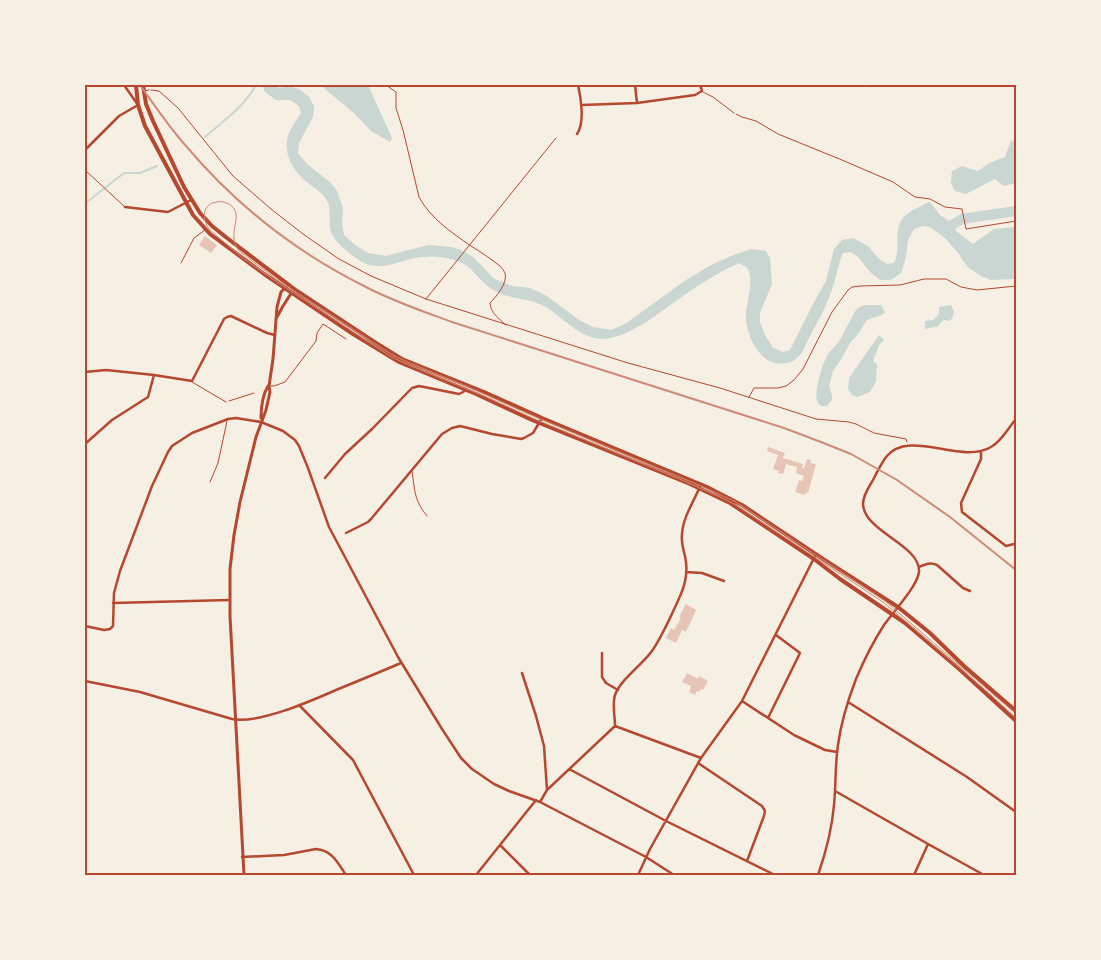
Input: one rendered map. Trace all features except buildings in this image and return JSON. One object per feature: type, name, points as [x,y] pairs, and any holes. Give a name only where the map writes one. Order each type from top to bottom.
[{"type":"main road","points":[[136,85],[138,106],[148,131],[194,217],[205,230],[284,288],[389,357],[414,369],[466,387]]},
{"type":"main road","points":[[143,85],[146,104],[191,200],[212,226],[262,266],[333,316],[393,354],[411,363],[541,420],[700,486],[717,491],[738,502],[815,557],[898,607],[930,633],[964,666],[1016,711]]},
{"type":"main road","points":[[138,106],[146,104]]},
{"type":"main road","points":[[170,174],[176,171]]},
{"type":"main road","points":[[258,270],[262,266]]},
{"type":"main road","points":[[815,557],[846,584],[909,627],[940,652],[1016,721]]},
{"type":"street","points":[[85,150],[119,116],[138,106],[124,85]]},
{"type":"street","points":[[577,134],[580,132],[582,105],[578,85]]},
{"type":"street","points":[[635,85],[637,103]]},
{"type":"street","points":[[582,105],[637,103],[695,96],[702,91],[700,85]]},
{"type":"street","points":[[125,207],[168,212],[191,200]]},
{"type":"street","points":[[244,875],[229,600],[230,569],[236,525],[260,422],[261,408],[269,386],[277,304],[284,288],[291,286],[292,293],[282,306],[277,317]]},
{"type":"street","points":[[85,372],[106,370],[192,381],[227,317],[231,316],[275,335]]},
{"type":"street","points":[[85,444],[112,420],[148,396],[154,375]]},
{"type":"street","points":[[325,478],[345,454],[412,388],[419,386],[457,394],[462,393],[466,387]]},
{"type":"street","points":[[85,626],[104,630],[110,629],[113,626],[113,603],[116,583],[152,486],[172,446],[192,433],[228,418],[260,422],[283,431],[295,440],[299,446],[329,527],[401,663],[452,746],[462,758],[472,769],[494,784],[540,802],[646,857],[674,875]]},
{"type":"street","points":[[818,875],[831,830],[837,752],[840,731],[848,702],[870,648],[918,576],[919,567],[917,561],[871,521],[866,514],[863,505],[867,490],[884,460],[896,448],[909,445],[980,452],[995,444],[1016,419]]},
{"type":"street","points":[[346,533],[368,522],[442,434],[452,428],[460,426],[521,439],[531,435],[541,420]]},
{"type":"street","points":[[980,452],[981,459],[961,503],[962,512],[1006,546],[1016,543]]},
{"type":"street","points":[[540,802],[547,790],[615,726],[614,699],[618,690],[645,660],[656,644],[682,592],[686,572],[682,533],[686,518],[700,486]]},
{"type":"street","points":[[638,875],[698,763],[742,701],[815,557]]},
{"type":"street","points":[[919,567],[932,563],[963,588],[970,591]]},
{"type":"street","points":[[686,572],[702,573],[724,581]]},
{"type":"street","points":[[113,603],[229,600]]},
{"type":"street","points":[[768,718],[800,653],[776,635]]},
{"type":"street","points":[[602,653],[603,680],[618,690]]},
{"type":"street","points":[[85,681],[140,692],[235,720],[246,720],[299,705],[401,663]]},
{"type":"street","points":[[522,673],[544,746],[547,790]]},
{"type":"street","points":[[742,701],[794,734],[824,750],[837,752]]},
{"type":"street","points":[[848,702],[967,776],[1016,812]]},
{"type":"street","points":[[299,705],[353,760],[414,875]]},
{"type":"street","points":[[615,726],[701,758]]},
{"type":"street","points":[[698,763],[762,806],[765,811],[747,861]]},
{"type":"street","points":[[569,769],[666,821],[774,875]]},
{"type":"street","points":[[835,791],[984,875]]},
{"type":"street","points":[[476,875],[536,800]]},
{"type":"street","points":[[914,875],[928,844]]},
{"type":"street","points":[[500,846],[530,875]]},
{"type":"street","points":[[242,857],[284,855],[321,849],[330,854],[346,875]]},
{"type":"lane","points":[[144,90],[149,90]]},
{"type":"lane","points":[[702,91],[734,113]]},
{"type":"lane","points":[[85,170],[125,207]]},
{"type":"lane","points":[[181,263],[194,238],[205,230]]},
{"type":"lane","points":[[269,386],[285,382],[316,341],[317,333],[323,324],[346,339]]},
{"type":"lane","points":[[192,381],[226,402]]},
{"type":"lane","points":[[210,482],[218,462],[228,418]]},
{"type":"lane","points":[[412,470],[415,496],[427,516]]},
{"type":"path","points":[[386,85],[396,92],[396,108],[419,197],[424,206],[447,230],[500,266],[505,272],[506,278],[499,293],[490,303],[490,308],[506,326]]},
{"type":"path","points":[[149,90],[159,91],[174,103],[234,176],[270,209],[338,259],[371,276],[426,298],[506,326],[816,418],[856,424],[874,433],[906,439],[909,445]]},
{"type":"path","points":[[734,113],[756,121],[778,134],[893,182],[916,197],[930,199],[945,208],[962,209],[966,229],[1016,221]]},
{"type":"path","points":[[426,298],[556,138]]},
{"type":"path","points":[[748,398],[754,388],[778,388],[786,386],[794,380],[803,369],[832,312],[852,287],[900,285],[924,279],[946,279],[961,287],[977,290],[1016,286]]},
{"type":"path","points":[[226,402],[254,393]]},
{"type":"shaded area","points":[[262,85],[276,85],[279,88],[289,86],[299,89],[309,97],[314,106],[313,117],[299,143],[298,153],[307,164],[331,183],[337,191],[343,208],[342,224],[344,235],[355,245],[368,253],[386,256],[428,245],[461,250],[473,257],[493,278],[512,286],[530,288],[547,296],[579,320],[593,327],[611,330],[625,324],[686,280],[711,265],[751,249],[766,251],[770,258],[772,284],[760,313],[760,322],[765,335],[773,348],[783,352],[790,350],[826,281],[834,249],[842,240],[853,238],[868,246],[878,258],[887,264],[894,263],[897,255],[898,233],[901,220],[906,214],[930,202],[940,215],[953,224],[956,231],[973,244],[994,229],[1016,227],[1016,279],[991,280],[981,276],[969,268],[945,238],[930,227],[923,226],[914,229],[908,240],[906,257],[901,273],[891,280],[880,280],[851,252],[843,253],[831,293],[822,312],[801,353],[790,362],[782,364],[770,361],[761,355],[754,345],[746,321],[750,290],[749,271],[739,263],[703,283],[633,329],[612,338],[593,338],[579,331],[546,307],[532,301],[495,291],[467,266],[455,260],[428,256],[379,266],[364,263],[349,253],[332,234],[328,203],[322,194],[297,173],[290,162],[287,149],[288,136],[301,113],[299,106],[290,100],[276,100],[265,92]]},
{"type":"shaded area","points":[[321,85],[368,85],[392,138],[390,142],[371,131],[355,114]]},
{"type":"shaded area","points":[[1016,140],[1016,183],[1004,186],[995,179],[966,194],[955,191],[951,183],[952,171],[962,166],[978,171],[989,163],[1005,157],[1011,141]]},
{"type":"shaded area","points":[[867,305],[881,305],[885,312],[882,315],[867,320],[850,343],[833,371],[829,386],[832,400],[827,406],[821,406],[818,403],[817,394],[824,362],[840,340],[855,311]]},
{"type":"shaded area","points":[[951,305],[954,312],[952,319],[944,320],[939,326],[925,329],[925,321],[933,320],[939,314],[939,307]]},
{"type":"shaded area","points":[[879,335],[884,340],[879,345],[873,361],[877,364],[876,381],[870,392],[857,397],[852,395],[848,389],[849,378]]},
{"type":"waterway","points":[[205,137],[246,100],[256,85]]},
{"type":"waterway","points":[[87,202],[124,173],[140,173],[157,166]]},
{"type":"waterway","points":[[947,228],[962,219],[1016,211]]},
{"type":"tram line","points":[[1016,714],[885,601],[736,502],[391,354],[276,279],[239,251],[234,239],[236,215],[233,207],[229,204],[218,202],[211,203],[205,210],[206,224],[212,232],[243,258],[390,356],[734,504],[883,602],[1016,718]]},
{"type":"railway","points":[[140,85],[180,139],[225,188],[268,225],[314,258],[339,273],[407,306],[452,322],[784,428],[851,454],[897,480],[950,517],[1016,570]]}]
